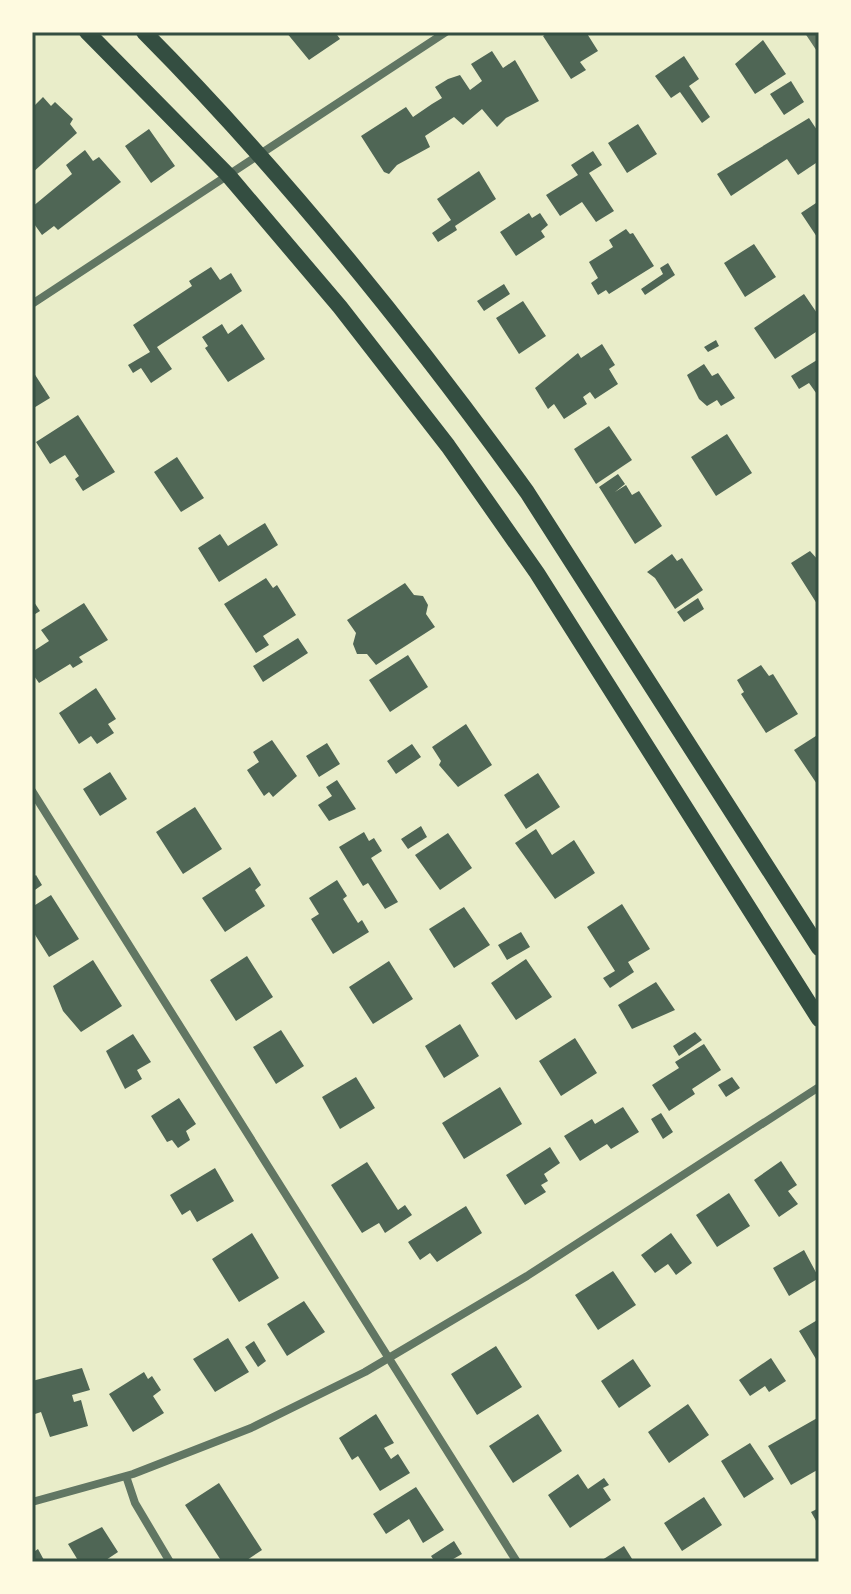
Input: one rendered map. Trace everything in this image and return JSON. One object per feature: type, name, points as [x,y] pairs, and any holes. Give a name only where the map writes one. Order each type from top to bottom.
[{"type":"main road","points":[[87,32],[228,175],[340,307],[490,504],[819,1019]]},
{"type":"main road","points":[[144,32],[259,154],[427,355],[527,492],[819,948]]},
{"type":"street","points":[[32,304],[446,32]]},
{"type":"street","points":[[809,32],[819,47]]},
{"type":"street","points":[[32,791],[517,1562]]},
{"type":"street","points":[[32,1502],[126,1476],[251,1428],[389,1359],[527,1276],[819,1087]]},
{"type":"street","points":[[126,1476],[135,1503],[170,1562]]},
{"type":"building","points":[[286,32],[335,32],[340,39],[309,60]]},
{"type":"building","points":[[549,32],[586,32],[598,51],[580,62],[586,70],[571,79],[543,36]]},
{"type":"building","points":[[763,40],[786,74],[755,94],[735,64]]},
{"type":"building","points":[[492,51],[503,68],[515,60],[539,101],[506,118],[497,127],[482,109],[463,125],[454,117],[425,136],[430,147],[397,165],[389,174],[384,172],[361,136],[406,107],[413,117],[442,98],[435,87],[448,79],[460,75],[470,90],[482,81],[471,64]]},
{"type":"building","points":[[684,56],[699,79],[689,86],[710,117],[702,123],[680,92],[671,98],[655,76]]},
{"type":"building","points":[[791,81],[804,102],[784,115],[770,94]]},
{"type":"building","points":[[43,97],[51,106],[55,102],[73,119],[70,124],[77,133],[32,173],[32,108]]},
{"type":"building","points":[[809,118],[819,133],[819,161],[798,175],[787,159],[731,196],[717,174]]},
{"type":"building","points":[[638,124],[657,154],[627,173],[608,143]]},
{"type":"building","points":[[149,129],[175,166],[151,183],[125,146]]},
{"type":"building","points":[[85,150],[93,161],[99,157],[121,182],[58,230],[54,226],[42,235],[32,221],[32,207],[72,174],[66,165]]},
{"type":"building","points":[[593,151],[602,165],[589,173],[614,211],[596,222],[582,202],[560,216],[546,195],[578,175],[571,165]]},
{"type":"building","points":[[479,171],[496,199],[455,226],[457,230],[438,242],[432,233],[451,220],[437,199]]},
{"type":"building","points":[[819,201],[819,240],[801,213]]},
{"type":"building","points":[[529,213],[532,218],[540,213],[548,225],[541,231],[545,237],[516,256],[500,232]]},
{"type":"building","points":[[626,229],[633,233],[654,266],[609,294],[606,290],[598,295],[591,283],[598,278],[589,262],[613,247],[609,240]]},
{"type":"building","points":[[754,244],[776,277],[745,297],[724,263]]},
{"type":"building","points":[[668,263],[675,275],[645,295],[641,289],[663,274],[660,268]]},
{"type":"building","points":[[211,267],[220,280],[231,273],[242,291],[157,347],[172,369],[151,383],[141,368],[133,373],[128,365],[150,352],[133,325],[192,286],[189,281]]},
{"type":"building","points":[[504,284],[510,294],[484,311],[477,301]]},
{"type":"building","points":[[804,294],[819,316],[819,330],[775,359],[754,328]]},
{"type":"building","points":[[523,301],[546,336],[519,354],[496,318]]},
{"type":"building","points":[[222,324],[228,334],[242,324],[265,359],[228,382],[205,348],[208,346],[202,337]]},
{"type":"building","points":[[716,340],[719,346],[708,352],[704,347]]},
{"type":"building","points":[[602,344],[615,365],[609,369],[618,384],[595,399],[590,392],[583,397],[587,404],[564,419],[554,404],[548,409],[535,388],[578,353],[581,358]]},
{"type":"building","points":[[817,360],[819,397],[809,383],[799,389],[791,376]]},
{"type":"building","points":[[704,364],[712,376],[718,373],[735,398],[721,406],[717,400],[707,406],[699,399],[687,375]]},
{"type":"building","points":[[32,370],[50,398],[32,409]]},
{"type":"building","points":[[78,415],[115,472],[83,491],[75,479],[79,476],[65,455],[50,464],[36,442]]},
{"type":"building","points":[[609,426],[632,460],[596,484],[574,449]]},
{"type":"building","points":[[727,434],[752,473],[716,496],[691,457]]},
{"type":"building","points":[[177,457],[204,498],[181,512],[154,472]]},
{"type":"building","points":[[618,474],[625,484],[615,492],[626,485],[632,495],[639,491],[662,526],[635,544],[599,487]]},
{"type":"building","points":[[265,523],[278,545],[219,582],[198,548],[220,534],[228,546]]},
{"type":"building","points":[[810,551],[819,561],[819,607],[791,563]]},
{"type":"building","points":[[672,554],[677,561],[682,558],[703,590],[675,609],[655,578],[647,572]]},
{"type":"building","points":[[266,578],[273,588],[277,585],[296,615],[263,636],[269,645],[256,653],[224,604]]},
{"type":"building","points":[[405,583],[414,595],[423,596],[428,605],[426,614],[435,627],[376,665],[367,654],[357,654],[353,644],[356,633],[347,620]]},
{"type":"building","points":[[698,598],[704,609],[684,622],[677,612]]},
{"type":"building","points":[[32,599],[40,611],[32,616]]},
{"type":"building","points":[[84,603],[108,640],[79,657],[83,662],[73,668],[70,664],[39,683],[32,673],[32,652],[49,641],[41,630]]},
{"type":"building","points":[[298,638],[308,653],[263,682],[253,666]]},
{"type":"building","points":[[408,655],[428,687],[390,712],[369,680]]},
{"type":"building","points":[[761,665],[769,676],[773,674],[798,714],[766,733],[741,694],[744,692],[737,680]]},
{"type":"building","points":[[96,688],[116,719],[108,724],[114,733],[97,744],[91,736],[79,744],[59,713]]},
{"type":"building","points":[[466,724],[492,765],[458,787],[439,765],[441,761],[432,747]]},
{"type":"building","points":[[819,734],[819,787],[794,750]]},
{"type":"building","points":[[272,740],[297,776],[273,797],[269,792],[264,796],[247,770],[259,762],[253,752]]},
{"type":"building","points":[[327,743],[340,764],[319,777],[306,756]]},
{"type":"building","points":[[412,744],[421,757],[396,774],[387,761]]},
{"type":"building","points":[[110,772],[127,799],[100,816],[83,789]]},
{"type":"building","points":[[538,773],[560,807],[526,829],[504,795]]},
{"type":"building","points":[[337,780],[356,809],[329,821],[318,805],[332,796],[326,787]]},
{"type":"building","points":[[195,807],[222,849],[183,874],[156,832]]},
{"type":"building","points":[[421,826],[427,837],[408,849],[401,839]]},
{"type":"building","points":[[536,829],[552,855],[574,840],[595,873],[555,899],[515,843]]},
{"type":"building","points":[[364,832],[369,841],[374,838],[382,851],[371,858],[398,902],[385,909],[368,883],[363,886],[339,847]]},
{"type":"building","points":[[448,833],[472,868],[440,890],[415,855]]},
{"type":"building","points":[[250,867],[261,885],[255,890],[265,906],[225,932],[202,898]]},
{"type":"building","points":[[36,875],[42,885],[32,892],[32,878]]},
{"type":"building","points":[[337,880],[347,896],[343,899],[358,923],[362,920],[369,932],[333,954],[311,919],[319,914],[309,898]]},
{"type":"building","points":[[51,895],[79,939],[49,957],[32,930],[32,907]]},
{"type":"building","points":[[622,904],[650,949],[628,962],[634,972],[610,988],[603,978],[615,971],[587,927]]},
{"type":"building","points":[[464,907],[490,945],[454,968],[429,929]]},
{"type":"building","points":[[521,932],[530,947],[507,960],[498,945]]},
{"type":"building","points":[[247,956],[273,997],[236,1021],[210,980]]},
{"type":"building","points":[[526,959],[552,997],[516,1020],[491,983]]},
{"type":"building","points":[[93,960],[122,1006],[81,1032],[63,1011],[53,986]]},
{"type":"building","points":[[389,961],[413,999],[373,1024],[349,987]]},
{"type":"building","points":[[656,982],[675,1010],[632,1029],[618,1005]]},
{"type":"building","points":[[460,1024],[479,1056],[444,1078],[425,1046]]},
{"type":"building","points":[[281,1030],[304,1066],[276,1084],[253,1047]]},
{"type":"building","points":[[695,1032],[702,1040],[679,1056],[673,1046]]},
{"type":"building","points":[[133,1034],[151,1062],[137,1070],[142,1079],[125,1089],[106,1051]]},
{"type":"building","points":[[575,1038],[597,1073],[561,1096],[539,1061]]},
{"type":"building","points":[[704,1044],[721,1070],[692,1089],[695,1094],[669,1111],[652,1085],[679,1068],[675,1062]]},
{"type":"building","points":[[356,1077],[375,1108],[340,1129],[322,1097]]},
{"type":"building","points":[[732,1077],[740,1088],[726,1097],[718,1085]]},
{"type":"building","points":[[500,1087],[522,1124],[464,1159],[442,1123]]},
{"type":"building","points":[[179,1098],[196,1124],[186,1131],[190,1140],[178,1148],[172,1140],[167,1142],[151,1116]]},
{"type":"building","points":[[623,1107],[639,1132],[611,1149],[607,1144],[580,1161],[564,1136],[592,1119],[595,1124]]},
{"type":"building","points":[[661,1113],[673,1132],[663,1139],[651,1119]]},
{"type":"building","points":[[550,1147],[560,1163],[544,1174],[548,1181],[541,1185],[546,1192],[525,1205],[506,1175]]},
{"type":"building","points":[[781,1161],[797,1185],[788,1191],[798,1204],[779,1217],[754,1180]]},
{"type":"building","points":[[367,1162],[398,1210],[405,1205],[412,1215],[385,1233],[379,1223],[362,1233],[331,1185]]},
{"type":"building","points":[[215,1168],[234,1201],[197,1222],[190,1210],[182,1215],[170,1195]]},
{"type":"building","points":[[729,1193],[750,1226],[717,1247],[696,1215]]},
{"type":"building","points":[[466,1206],[482,1233],[437,1262],[430,1253],[420,1260],[408,1242]]},
{"type":"building","points":[[252,1233],[279,1278],[239,1302],[212,1259]]},
{"type":"building","points":[[671,1233],[692,1263],[676,1275],[668,1264],[655,1273],[641,1255]]},
{"type":"building","points":[[804,1250],[819,1278],[789,1296],[773,1268]]},
{"type":"building","points":[[613,1271],[636,1305],[598,1330],[575,1295]]},
{"type":"building","points":[[304,1301],[325,1332],[287,1356],[267,1324]]},
{"type":"building","points":[[819,1319],[819,1364],[799,1331]]},
{"type":"building","points":[[228,1338],[249,1372],[215,1392],[193,1359]]},
{"type":"building","points":[[254,1341],[266,1361],[258,1367],[245,1347]]},
{"type":"building","points":[[496,1346],[522,1387],[477,1415],[451,1374]]},
{"type":"building","points":[[771,1358],[786,1381],[769,1392],[765,1386],[750,1396],[739,1380]]},
{"type":"building","points":[[633,1359],[651,1386],[619,1408],[601,1381]]},
{"type":"building","points":[[82,1368],[90,1390],[72,1395],[74,1402],[81,1400],[88,1426],[50,1437],[41,1412],[35,1414],[32,1381]]},
{"type":"building","points":[[144,1372],[148,1379],[152,1376],[161,1390],[153,1396],[164,1413],[133,1432],[109,1394]]},
{"type":"building","points":[[688,1404],[709,1435],[669,1463],[648,1432]]},
{"type":"building","points":[[376,1414],[394,1443],[384,1448],[391,1459],[398,1454],[410,1473],[380,1491],[358,1456],[352,1460],[339,1438]]},
{"type":"building","points":[[538,1414],[562,1451],[513,1483],[489,1446]]},
{"type":"building","points":[[819,1417],[819,1469],[791,1485],[768,1446]]},
{"type":"building","points":[[750,1443],[774,1479],[744,1498],[721,1461]]},
{"type":"building","points":[[578,1474],[588,1489],[604,1478],[609,1485],[603,1488],[611,1500],[570,1528],[548,1495]]},
{"type":"building","points":[[219,1483],[262,1550],[244,1562],[222,1562],[185,1505]]},
{"type":"building","points":[[416,1487],[444,1530],[423,1543],[409,1519],[386,1534],[373,1514]]},
{"type":"building","points":[[704,1497],[722,1525],[682,1551],[664,1523]]},
{"type":"building","points":[[819,1508],[819,1526],[811,1512]]},
{"type":"building","points":[[102,1527],[118,1552],[103,1562],[79,1562],[68,1544]]},
{"type":"building","points":[[454,1541],[462,1554],[448,1562],[435,1562],[431,1556]]},
{"type":"building","points":[[624,1546],[634,1562],[599,1562]]},
{"type":"building","points":[[38,1549],[45,1562],[32,1562],[32,1553]]}]
